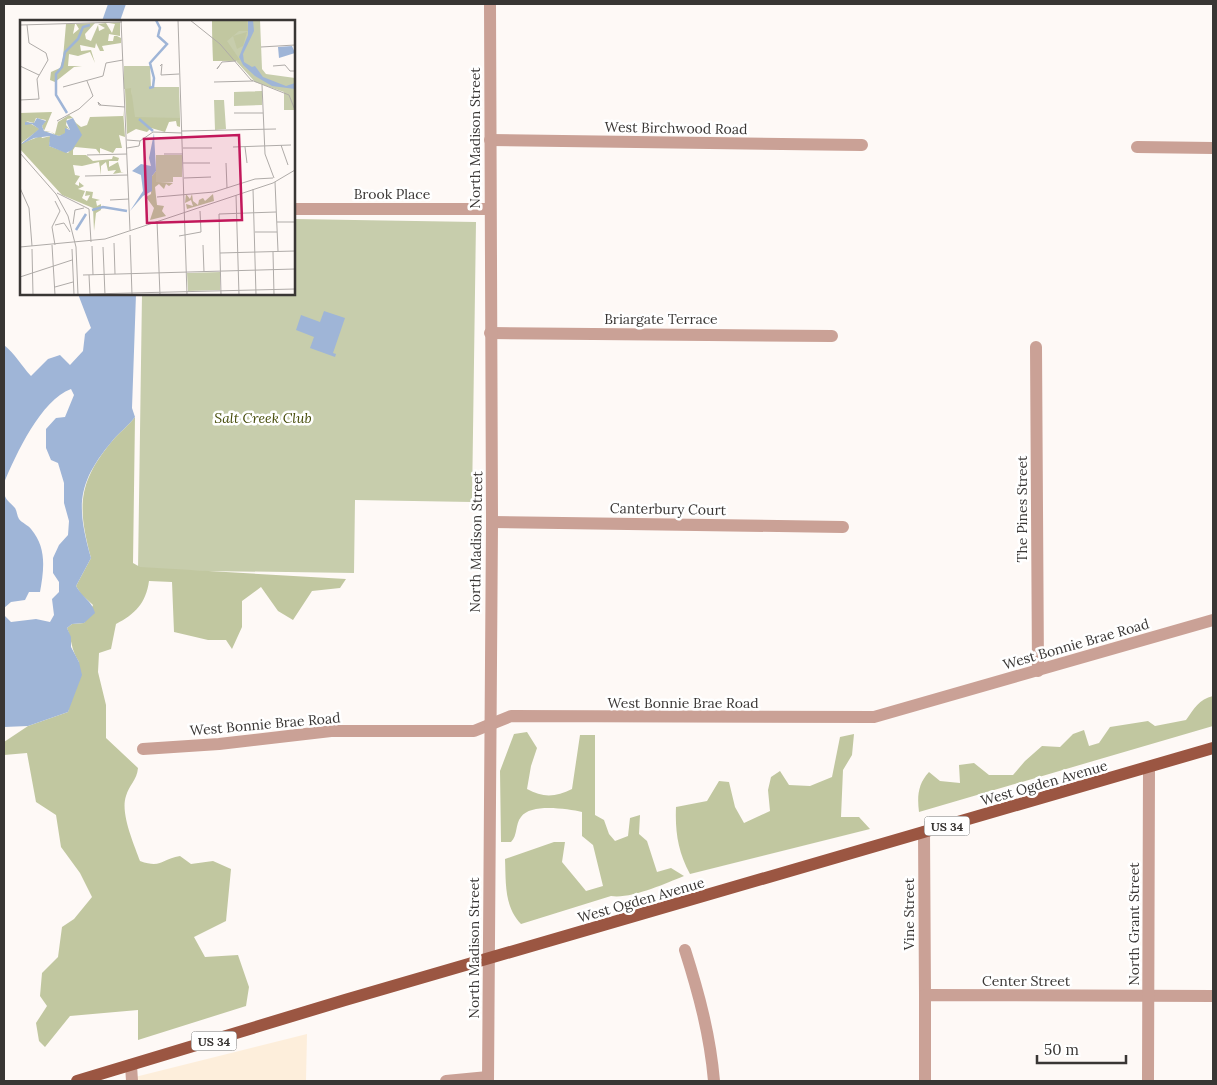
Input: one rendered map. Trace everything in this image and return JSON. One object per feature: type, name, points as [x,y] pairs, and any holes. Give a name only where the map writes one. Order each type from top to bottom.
[{"type":"main road","name":"West Ogden Avenue","points":[[77,1081],[1213,748]]},
{"type":"street","name":"North Madison Street","points":[[488,1079],[491,959],[490,726],[492,522],[490,4]]},
{"type":"street","name":"West Birchwood Road","points":[[490,140],[862,145]]},
{"type":"street","points":[[1137,147],[1213,148]]},
{"type":"street","name":"Brook Place","points":[[295,209],[490,209]]},
{"type":"street","name":"Briargate Terrace","points":[[490,333],[832,336]]},
{"type":"street","name":"The Pines Street","points":[[1036,347],[1038,671]]},
{"type":"street","name":"Canterbury Court","points":[[492,522],[843,527]]},
{"type":"street","name":"West Bonnie Brae Road","points":[[143,749],[219,744],[331,731],[474,731],[511,716],[862,719],[888,715],[1213,620]]},
{"type":"street","name":"North Grant Street","points":[[1148,1081],[1149,768]]},
{"type":"street","name":"Vine Street","points":[[924,832],[925,995]]},
{"type":"street","points":[[685,950],[703,1004],[714,1081]]},
{"type":"street","points":[[925,995],[925,1081]]},
{"type":"street","name":"Center Street","points":[[925,995],[1213,996]]},
{"type":"street","points":[[132,1065],[132,1081]]},
{"type":"street","points":[[446,1081],[488,1079]]},
{"type":"shaded area","points":[[307,1034],[306,1081],[135,1081],[135,1077]]},
{"type":"green space","name":"Salt Creek Club","points":[[295,219],[476,222],[472,502],[355,500],[354,573],[138,570],[142,295],[295,295]]},
{"type":"green space","points":[[135,417],[133,563],[140,567],[346,579],[340,588],[312,591],[293,620],[278,611],[261,587],[242,601],[242,627],[232,649],[226,640],[208,640],[174,632],[172,582],[149,581],[148,589],[142,602],[134,612],[116,624],[111,649],[99,653],[98,672],[106,705],[106,738],[138,768],[136,776],[127,792],[125,803],[126,820],[131,837],[140,861],[157,864],[180,856],[191,864],[213,861],[231,869],[226,921],[194,937],[205,957],[238,955],[249,987],[246,1006],[138,1040],[138,1010],[70,1016],[45,1047],[39,1041],[36,1023],[47,1006],[40,996],[42,973],[58,957],[62,927],[74,919],[92,897],[80,873],[61,847],[56,815],[36,802],[27,753],[4,755],[4,742],[28,726],[68,712],[79,662],[74,653],[67,628],[72,624],[84,623],[93,605],[81,594],[76,586],[91,558],[84,524],[84,495],[87,482],[101,455]]},
{"type":"green space","points":[[1213,696],[1213,726],[919,812],[919,791],[929,772],[940,781],[960,783],[959,765],[974,763],[989,775],[1013,775],[1042,746],[1060,747],[1073,734],[1084,730],[1089,746],[1099,743],[1110,727],[1148,721],[1155,726],[1186,720],[1200,702]]},
{"type":"green space","points":[[527,732],[537,748],[531,766],[527,789],[544,795],[560,794],[572,789],[580,735],[595,735],[595,815],[604,820],[609,834],[615,841],[628,836],[630,818],[640,815],[639,834],[647,841],[657,872],[671,868],[684,876],[638,893],[611,896],[521,924],[511,910],[507,894],[505,859],[554,842],[565,842],[562,862],[586,891],[603,886],[593,845],[582,836],[582,812],[550,808],[533,810],[521,817],[511,842],[501,842],[500,771],[514,734]]},
{"type":"green space","points":[[854,734],[852,755],[843,770],[841,817],[859,817],[870,829],[690,874],[678,842],[676,807],[707,801],[719,781],[729,782],[735,807],[744,823],[770,811],[768,790],[771,777],[780,771],[789,785],[810,786],[832,777],[840,737]]},
{"type":"water","points":[[108,4],[126,4],[120,20],[102,20]]},
{"type":"water","points":[[78,295],[136,295],[132,408],[135,417],[101,455],[86,482],[83,495],[83,523],[91,558],[76,586],[92,605],[95,613],[84,623],[72,624],[67,628],[71,637],[71,647],[79,662],[82,675],[68,712],[28,726],[4,727],[4,615],[11,622],[36,619],[50,622],[54,615],[52,599],[59,592],[59,582],[53,573],[53,558],[59,545],[68,535],[69,521],[64,503],[64,483],[58,463],[51,460],[46,448],[46,429],[56,418],[65,417],[74,395],[71,389],[60,395],[40,416],[23,443],[4,483],[4,345],[31,376],[48,359],[60,355],[70,365],[83,351],[85,334],[91,328]]},
{"type":"water","points":[[324,311],[345,318],[333,353],[336,354],[335,357],[310,348],[314,337],[296,330],[301,315],[320,322]]},
{"type":"water","points":[[4,493],[7,500],[15,508],[19,519],[30,528],[40,544],[43,559],[43,575],[40,592],[29,592],[25,600],[11,602],[4,608]]}]
